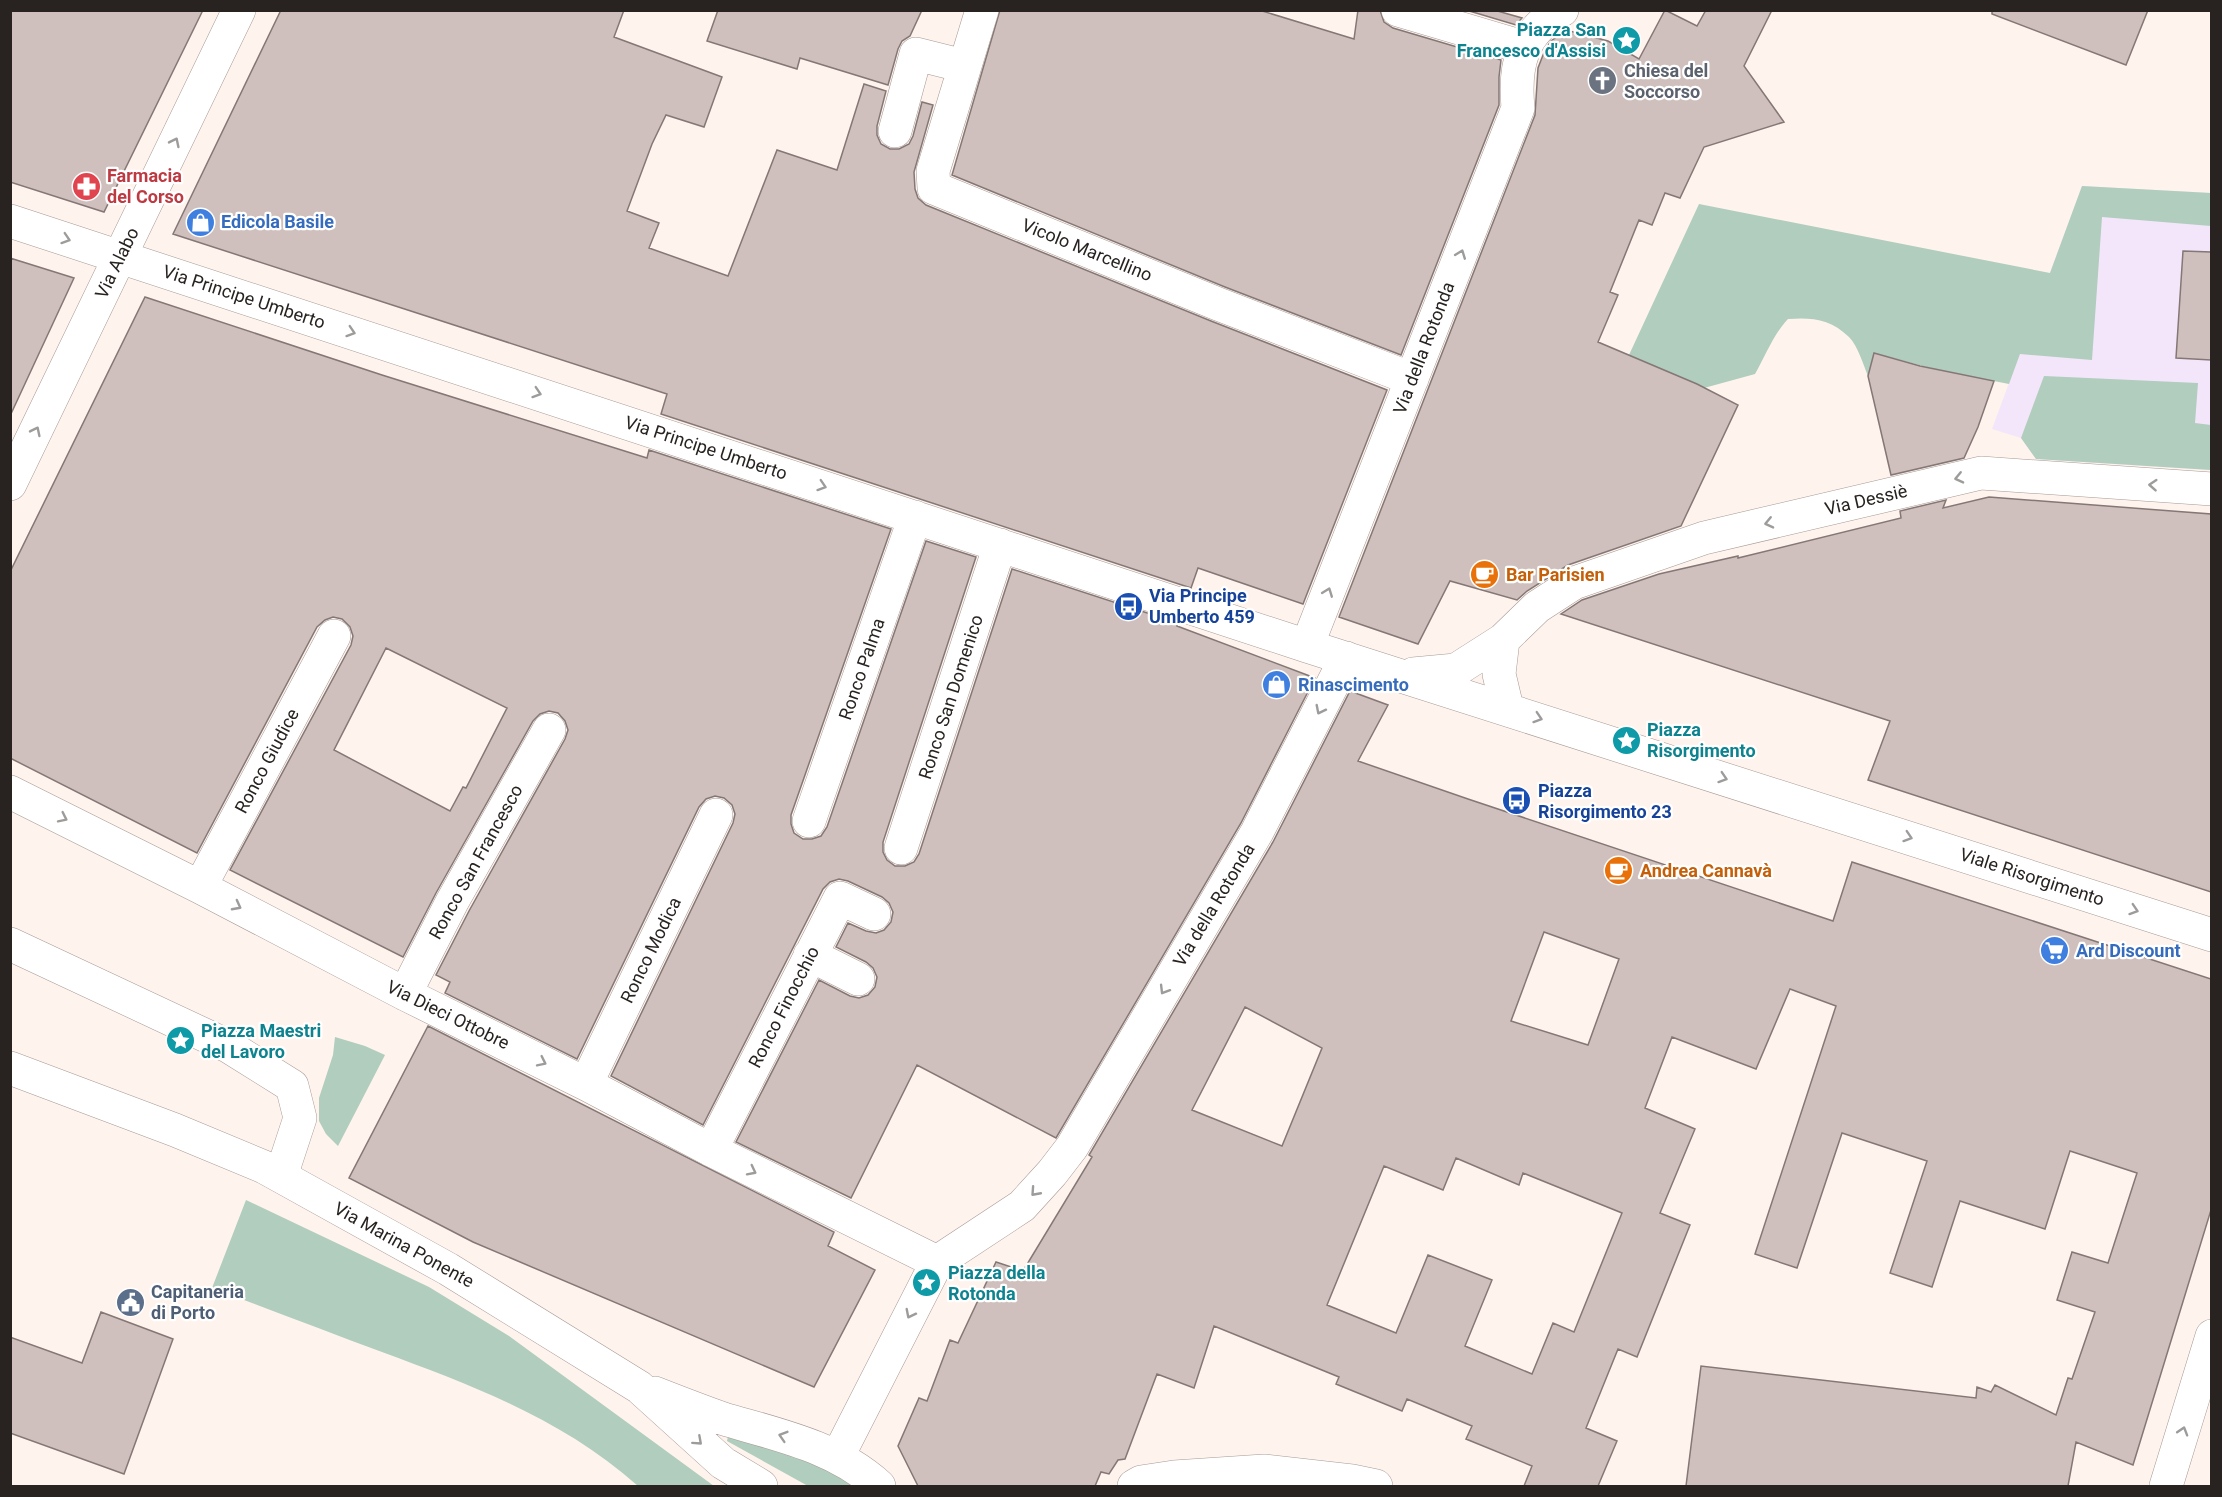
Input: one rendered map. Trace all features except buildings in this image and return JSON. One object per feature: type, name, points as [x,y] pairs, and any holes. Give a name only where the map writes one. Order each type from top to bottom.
[{"type":"street","name":"Via Alabo","points":[[10,484],[239,10]]},
{"type":"street","name":"Vicolo Marcellino","points":[[982,10],[933,171],[934,188],[1218,304],[1412,379]]},
{"type":"street","points":[[1398,10],[1523,47],[1538,29],[1562,10]]},
{"type":"street","name":"Via della Rotonda","points":[[1307,646],[1518,108],[1516,82],[1523,47]]},
{"type":"street","points":[[895,131],[916,54],[964,66]]},
{"type":"street","name":"Via Principe Umberto","points":[[10,221],[1307,646],[1507,708]]},
{"type":"street","name":"Via Dessiè","points":[[1402,675],[1456,670],[1503,640],[1537,607],[1574,584],[1704,538],[1981,473],[2211,489]]},
{"type":"street","name":"Ronco Palma","points":[[809,821],[915,517]]},
{"type":"street","name":"Ronco San Domenico","points":[[902,848],[1000,545]]},
{"type":"street","name":"Ronco Giudice","points":[[200,887],[334,636]]},
{"type":"street","points":[[1503,640],[1499,674],[1507,708]]},
{"type":"street","name":"Via della Rotonda","points":[[937,1262],[1022,1206],[1072,1147],[1257,832],[1346,658]]},
{"type":"street","name":"Viale Risorgimento","points":[[1507,708],[2211,935]]},
{"type":"street","name":"Ronco San Francesco","points":[[405,994],[452,902],[549,730]]},
{"type":"street","name":"Via Dieci Ottobre","points":[[10,792],[586,1084],[711,1150],[937,1262]]},
{"type":"street","name":"Ronco Modica","points":[[586,1084],[716,815]]},
{"type":"street","name":"Ronco Finocchio","points":[[711,1150],[840,898],[874,914]]},
{"type":"street","points":[[10,944],[228,1046],[292,1086],[300,1118],[281,1176]]},
{"type":"street","points":[[810,956],[858,979]]},
{"type":"street","name":"Via Marina Ponente","points":[[10,1068],[175,1130],[281,1176],[448,1269],[639,1387],[723,1463],[761,1486]]},
{"type":"street","points":[[838,1456],[937,1262]]},
{"type":"street","points":[[2174,1484],[2211,1336]]},
{"type":"street","points":[[639,1387],[838,1456],[879,1486]]},
{"type":"street","points":[[1134,1486],[1141,1482],[1174,1477],[1264,1471],[1376,1486]]},
{"type":"shaded area","points":[[2082,186],[2211,193],[2211,470],[2036,459],[2021,438],[1992,429]]},
{"type":"green space","points":[[2082,186],[2211,193],[2211,226],[2102,217],[2092,360],[2020,354],[2009,384],[1938,370],[1874,353],[1868,376],[1858,350],[1849,337],[1835,326],[1820,320],[1805,318],[1788,319],[1774,338],[1755,374],[1704,388],[1629,355],[1699,204],[2050,273]]},
{"type":"green space","points":[[2044,376],[2198,383],[2195,423],[2211,425],[2211,470],[2036,459],[2021,438]]},
{"type":"green space","points":[[335,1037],[385,1055],[338,1146],[326,1134],[319,1121],[319,1098],[333,1055]]},
{"type":"green space","points":[[246,1200],[429,1287],[509,1336],[714,1486],[638,1486],[580,1442],[517,1407],[450,1378],[212,1288]]},
{"type":"green space","points":[[729,1432],[827,1468],[854,1486],[808,1486],[727,1441]]},
{"type":"place","name":"Piazza San Francesco d'Assisi","points":[[1627,40]]},
{"type":"place","name":"Chiesa del Soccorso","points":[[1603,81]]},
{"type":"place","name":"Farmacia del Corso","points":[[86,186]]},
{"type":"place","name":"Edicola Basile","points":[[200,222]]},
{"type":"place","name":"Bar Parisien","points":[[1485,575]]},
{"type":"place","name":"Via Principe Umberto 459","points":[[1128,606]]},
{"type":"place","name":"Rinascimento","points":[[1277,685]]},
{"type":"place","name":"Piazza Risorgimento","points":[[1626,740]]},
{"type":"place","name":"Piazza Risorgimento 23","points":[[1517,801]]},
{"type":"place","name":"Andrea Cannavà","points":[[1619,871]]},
{"type":"place","name":"Ard Discount","points":[[2055,951]]},
{"type":"place","name":"Piazza Maestri del Lavoro","points":[[180,1041]]},
{"type":"place","name":"Piazza della Rotonda","points":[[927,1283]]},
{"type":"place","name":"Capitaneria di Porto","points":[[130,1302]]}]
